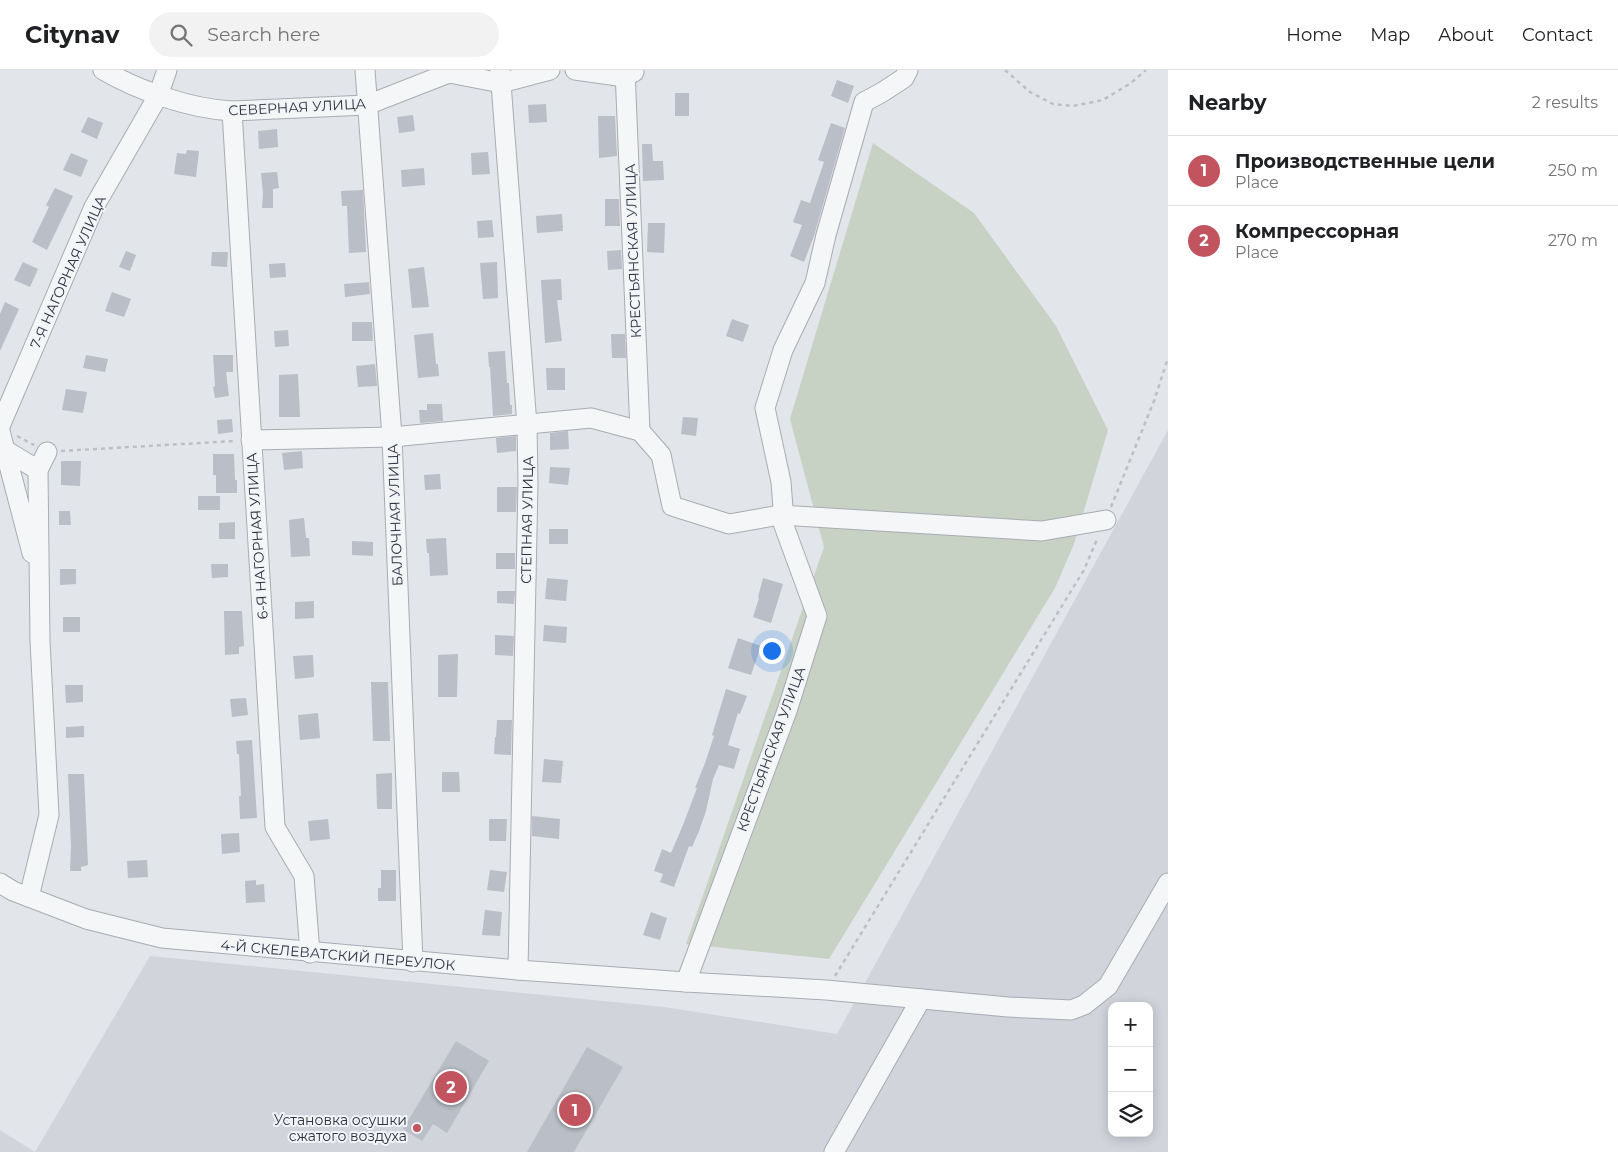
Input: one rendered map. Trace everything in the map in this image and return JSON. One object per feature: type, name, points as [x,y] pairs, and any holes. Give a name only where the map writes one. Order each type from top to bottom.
[{"type":"street","name":"СЕВЕРНАЯ УЛИЦА","points":[[103,70],[158,96],[214,110],[232,111],[367,105],[449,73],[500,77],[550,70]]},
{"type":"street","points":[[158,96],[167,70]]},
{"type":"street","name":"БАЛОЧНАЯ УЛИЦА","points":[[365,70],[392,437],[413,962]]},
{"type":"street","points":[[575,70],[629,72]]},
{"type":"street","points":[[780,515],[783,508],[781,482],[765,408],[784,350],[815,283],[864,102],[881,94],[904,78],[908,70]]},
{"type":"street","name":"КРЕСТЬЯНСКАЯ УЛИЦА","points":[[629,72],[640,431]]},
{"type":"street","name":"СТЕПНАЯ УЛИЦА","points":[[500,77],[527,425],[528,483],[518,970]]},
{"type":"street","name":"7-Я НАГОРНАЯ УЛИЦА","points":[[0,426],[94,207],[158,96]]},
{"type":"street","name":"6-Я НАГОРНАЯ УЛИЦА","points":[[232,111],[275,827],[304,876],[310,953]]},
{"type":"street","points":[[251,440],[392,437],[591,418],[640,431],[661,455],[672,506],[729,524],[780,515],[1042,531],[1106,520]]},
{"type":"street","points":[[6,446],[38,470]]},
{"type":"street","points":[[0,490],[6,446]]},
{"type":"street","points":[[6,446],[39,583]]},
{"type":"street","points":[[30,897],[49,815],[40,641],[38,470],[47,452]]},
{"type":"street","name":"КРЕСТЬЯНСКАЯ УЛИЦА","points":[[686,982],[787,711],[817,616],[780,515]]},
{"type":"street","name":"4-Й СКЕЛЕВАТСКИЙ ПЕРЕУЛОК","points":[[0,883],[14,891],[86,919],[162,938],[413,962],[826,990],[1008,1008],[1071,1010],[1084,1005],[1108,986],[1168,883]]},
{"type":"street","points":[[842,1150],[921,999]]},
{"type":"path","points":[[1005,70],[1030,92],[1053,104],[1073,106],[1103,100],[1131,83],[1146,70]]},
{"type":"path","points":[[826,990],[1084,570],[1154,401],[1168,358]]},
{"type":"path","points":[[6,446],[47,452],[251,440]]},
{"type":"shaded area","points":[[1168,430],[1168,1152],[35,1152],[150,956],[664,1007],[837,1034]]},
{"type":"shaded area","points":[[0,1130],[35,1152],[0,1152]]},
{"type":"green space","points":[[873,143],[974,213],[1056,326],[1108,430],[1074,544],[1055,588],[829,959],[686,944],[824,547],[790,419]]},
{"type":"building","points":[[837,80],[854,86],[848,103],[831,96]]},
{"type":"building","points":[[675,93],[689,93],[689,116],[675,116]]},
{"type":"building","points":[[546,104],[547,122],[529,123],[528,105]]},
{"type":"building","points":[[413,115],[415,131],[399,133],[397,117]]},
{"type":"building","points":[[598,116],[615,116],[617,156],[599,158]]},
{"type":"building","points":[[88,117],[103,123],[97,139],[81,132]]},
{"type":"building","points":[[831,123],[845,128],[814,236],[804,262],[790,256],[802,225],[793,222],[801,200],[810,203],[824,162],[818,160]]},
{"type":"building","points":[[277,129],[278,147],[259,149],[258,131]]},
{"type":"building","points":[[642,144],[652,144],[653,161],[663,161],[664,180],[643,181]]},
{"type":"building","points":[[187,150],[199,151],[196,177],[174,174],[177,153],[186,154]]},
{"type":"building","points":[[488,152],[490,174],[472,175],[471,153]]},
{"type":"building","points":[[71,153],[88,160],[81,177],[63,170]]},
{"type":"building","points":[[424,168],[425,185],[402,187],[401,170]]},
{"type":"building","points":[[277,172],[279,188],[273,189],[273,208],[262,208],[261,173]]},
{"type":"building","points":[[55,188],[73,196],[47,250],[32,242],[49,207],[46,205]]},
{"type":"building","points":[[363,190],[366,252],[349,253],[347,206],[342,206],[341,191]]},
{"type":"building","points":[[605,199],[619,199],[620,226],[605,226]]},
{"type":"building","points":[[562,214],[563,231],[537,233],[536,216]]},
{"type":"building","points":[[492,220],[494,237],[478,238],[477,221]]},
{"type":"building","points":[[648,223],[665,223],[664,253],[647,252]]},
{"type":"building","points":[[621,250],[622,269],[608,270],[607,251]]},
{"type":"building","points":[[126,251],[136,255],[130,271],[119,267]]},
{"type":"building","points":[[212,252],[228,252],[227,267],[211,266]]},
{"type":"building","points":[[23,262],[38,269],[30,287],[14,280]]},
{"type":"building","points":[[497,262],[498,298],[483,299],[480,263]]},
{"type":"building","points":[[285,263],[286,277],[270,278],[269,264]]},
{"type":"building","points":[[424,267],[429,307],[412,308],[408,269]]},
{"type":"building","points":[[561,279],[562,300],[557,300],[562,341],[545,343],[541,280]]},
{"type":"building","points":[[369,282],[370,294],[345,297],[344,284]]},
{"type":"building","points":[[112,292],[131,299],[124,317],[105,311]]},
{"type":"building","points":[[5,302],[19,309],[0,351],[0,314]]},
{"type":"building","points":[[732,319],[749,325],[743,342],[726,336]]},
{"type":"building","points":[[352,322],[372,322],[373,341],[352,341]]},
{"type":"building","points":[[288,330],[289,346],[275,347],[274,331]]},
{"type":"building","points":[[433,333],[439,376],[418,378],[414,335]]},
{"type":"building","points":[[611,334],[625,334],[626,358],[612,358]]},
{"type":"building","points":[[505,351],[507,383],[509,383],[512,414],[493,416],[488,352]]},
{"type":"building","points":[[86,355],[108,359],[105,372],[83,368]]},
{"type":"building","points":[[213,355],[233,355],[233,372],[226,372],[229,396],[215,398]]},
{"type":"building","points":[[375,364],[377,386],[358,387],[356,366]]},
{"type":"building","points":[[546,368],[565,368],[565,390],[547,390]]},
{"type":"building","points":[[298,374],[300,417],[279,417],[279,375]]},
{"type":"building","points":[[66,389],[87,392],[83,413],[62,410]]},
{"type":"building","points":[[427,404],[442,404],[443,421],[420,423],[419,410],[427,410]]},
{"type":"building","points":[[683,417],[698,418],[696,436],[681,434]]},
{"type":"building","points":[[232,419],[233,432],[218,434],[217,420]]},
{"type":"building","points":[[568,431],[569,449],[550,450],[550,433]]},
{"type":"building","points":[[516,436],[516,451],[497,453],[496,438]]},
{"type":"building","points":[[302,451],[303,468],[284,470],[282,453]]},
{"type":"building","points":[[213,454],[234,454],[237,493],[216,493],[216,475],[213,475]]},
{"type":"building","points":[[61,461],[81,461],[80,486],[61,485]]},
{"type":"building","points":[[550,467],[570,468],[568,485],[549,483]]},
{"type":"building","points":[[440,474],[441,489],[425,490],[424,475]]},
{"type":"building","points":[[497,487],[517,487],[516,512],[497,512]]},
{"type":"building","points":[[198,496],[220,496],[220,510],[198,510]]},
{"type":"building","points":[[59,511],[70,511],[71,525],[59,525]]},
{"type":"building","points":[[304,518],[306,538],[309,538],[310,556],[291,557],[289,520]]},
{"type":"building","points":[[235,522],[235,539],[219,539],[219,523]]},
{"type":"building","points":[[549,529],[568,529],[568,544],[549,544]]},
{"type":"building","points":[[446,538],[448,575],[430,576],[426,539]]},
{"type":"building","points":[[352,541],[373,542],[373,556],[352,555]]},
{"type":"building","points":[[496,553],[515,553],[515,569],[496,569]]},
{"type":"building","points":[[211,564],[228,564],[228,577],[212,578]]},
{"type":"building","points":[[60,569],[76,569],[76,584],[60,585]]},
{"type":"building","points":[[547,578],[568,580],[566,601],[545,599]]},
{"type":"building","points":[[763,578],[783,584],[771,623],[753,617]]},
{"type":"building","points":[[497,591],[515,591],[514,604],[497,603]]},
{"type":"building","points":[[314,601],[314,618],[295,619],[295,602]]},
{"type":"building","points":[[224,611],[242,611],[244,646],[239,647],[239,654],[225,655]]},
{"type":"building","points":[[63,617],[80,617],[80,632],[63,632]]},
{"type":"building","points":[[544,625],[567,627],[566,643],[543,641]]},
{"type":"building","points":[[495,635],[514,636],[513,656],[495,655]]},
{"type":"building","points":[[738,638],[761,646],[751,675],[728,668]]},
{"type":"building","points":[[458,654],[457,697],[438,697],[438,655]]},
{"type":"building","points":[[313,655],[314,677],[295,679],[293,656]]},
{"type":"building","points":[[371,682],[388,682],[390,741],[373,741]]},
{"type":"building","points":[[65,685],[83,685],[83,702],[66,703]]},
{"type":"building","points":[[726,689],[747,696],[740,714],[738,713],[728,745],[740,749],[734,769],[719,765],[713,779],[706,811],[699,831],[692,847],[689,846],[674,887],[660,882],[663,874],[654,871],[662,849],[671,853],[683,825],[714,736],[712,735]]},
{"type":"building","points":[[246,698],[248,715],[232,717],[230,699]]},
{"type":"building","points":[[318,713],[320,738],[300,740],[298,715]]},
{"type":"building","points":[[497,720],[512,720],[511,755],[494,754]]},
{"type":"building","points":[[84,726],[84,737],[66,738],[66,727]]},
{"type":"building","points":[[252,740],[257,818],[240,819],[239,754],[237,754],[236,741]]},
{"type":"building","points":[[544,759],[563,761],[561,783],[542,782]]},
{"type":"building","points":[[442,772],[459,772],[460,792],[442,792]]},
{"type":"building","points":[[392,773],[392,809],[377,809],[376,774]]},
{"type":"building","points":[[68,774],[84,774],[88,865],[81,867],[81,871],[70,871],[71,846]]},
{"type":"building","points":[[532,816],[560,819],[559,839],[532,836]]},
{"type":"building","points":[[328,819],[330,839],[310,841],[308,821]]},
{"type":"building","points":[[489,819],[507,819],[506,841],[489,841]]},
{"type":"building","points":[[239,833],[240,852],[222,854],[221,834]]},
{"type":"building","points":[[147,860],[148,877],[128,878],[127,861]]},
{"type":"building","points":[[381,870],[396,870],[396,901],[378,901],[378,888],[381,888]]},
{"type":"building","points":[[490,870],[507,872],[504,892],[487,890]]},
{"type":"building","points":[[256,880],[256,885],[264,884],[265,902],[246,903],[245,881]]},
{"type":"building","points":[[485,910],[502,912],[500,936],[482,935]]},
{"type":"building","points":[[651,912],[667,918],[660,940],[643,935]]},
{"type":"building","points":[[456,1041],[489,1061],[447,1133],[433,1124],[422,1141],[403,1129]]},
{"type":"building","points":[[587,1047],[623,1067],[574,1152],[527,1152]]},
{"type":"place","name":"Компрессорная","points":[[451,1087]]},
{"type":"place","name":"Производственные цели","points":[[575,1110]]},
{"type":"place","name":"Установка осушки сжатого воздуха","points":[[417,1128]]}]
